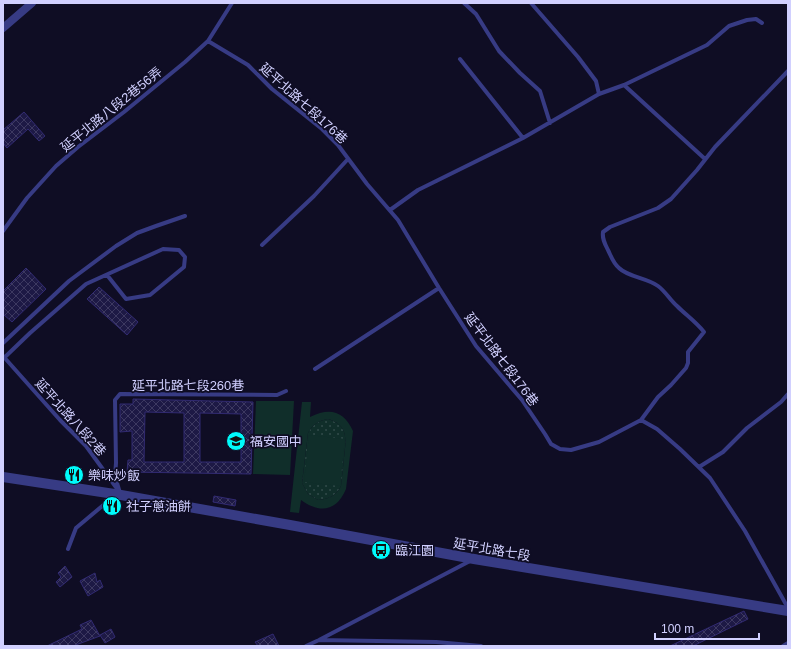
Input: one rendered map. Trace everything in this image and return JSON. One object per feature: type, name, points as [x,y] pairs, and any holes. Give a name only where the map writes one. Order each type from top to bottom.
[{"type":"street","points":[[3,28],[32,3]]},
{"type":"street","name":"延平北路七段","points":[[3,477],[121,495],[474,559],[788,612]]},
{"type":"lane","name":"延平北路八段2巷56弄","points":[[3,231],[28,198],[56,166],[185,62],[208,41],[232,3]]},
{"type":"lane","points":[[464,3],[476,14],[499,51],[540,91],[550,123]]},
{"type":"lane","points":[[531,3],[578,57],[596,81],[599,94]]},
{"type":"lane","points":[[390,210],[418,190],[523,138],[599,94],[624,85],[707,45],[729,26],[747,20],[756,19],[762,23]]},
{"type":"lane","name":"延平北路七段176巷","points":[[208,41],[248,65],[272,89],[322,129],[348,159],[398,220],[476,346],[522,400],[551,444],[560,448],[571,450],[599,442],[641,420]]},
{"type":"lane","points":[[460,59],[523,138]]},
{"type":"lane","points":[[788,71],[728,133],[671,199],[658,208],[610,227],[603,232],[602,237],[614,263],[619,269],[625,273],[656,285],[664,291],[676,306],[704,332],[688,352],[688,363],[686,368],[658,397],[641,420],[657,429],[710,478],[745,530],[788,608]]},
{"type":"lane","points":[[624,85],[705,159]]},
{"type":"lane","points":[[262,245],[314,196],[348,159]]},
{"type":"lane","points":[[3,343],[69,281],[116,246],[137,234],[186,216]]},
{"type":"lane","points":[[4,356],[86,284],[163,249],[179,250],[185,257],[184,267],[150,295],[126,299],[107,275]]},
{"type":"lane","points":[[315,369],[439,288]]},
{"type":"lane","name":"延平北路八段2巷","points":[[4,356],[60,420],[86,446],[121,495]]},
{"type":"lane","name":"延平北路七段260巷","points":[[121,495],[115,476],[115,400],[120,394],[277,395],[286,391]]},
{"type":"lane","points":[[699,467],[723,452],[747,428],[781,402],[788,394]]},
{"type":"lane","points":[[68,548],[76,528],[107,502],[110,494]]},
{"type":"lane","points":[[306,646],[474,559]]},
{"type":"lane","points":[[319,640],[436,642],[481,646]]},
{"type":"lane","points":[[783,646],[788,643]]},
{"type":"green space","points":[[256,401],[294,401],[290,475],[253,474]]},
{"type":"green space","points":[[302,402],[311,402],[310,417],[324,412],[336,413],[345,419],[353,431],[346,489],[338,502],[333,506],[327,508],[315,507],[301,500],[299,513],[290,512]],"holes":[[[328,419],[340,425],[345,434],[345,451],[341,486],[332,496],[326,499],[318,500],[308,494],[302,483],[308,433],[316,423]]]},
{"type":"green space","points":[[328,419],[340,425],[345,434],[341,486],[332,496],[326,499],[318,500],[308,494],[302,483],[308,433],[316,423]]},
{"type":"green space","points":[[309,435],[345,439],[340,486],[304,482]]},
{"type":"building","points":[[24,112],[45,136],[39,141],[28,129],[7,148],[3,143],[3,130]]},
{"type":"building","points":[[26,268],[46,289],[12,322],[3,314],[3,291]]},
{"type":"building","points":[[99,287],[138,322],[127,335],[87,299]]},
{"type":"building","points":[[133,399],[253,402],[251,474],[127,472],[128,460],[132,460],[132,431],[120,432],[120,404],[133,404]],"holes":[[[145,412],[184,413],[184,462],[144,462]],[[200,413],[241,414],[241,462],[200,462]]]},
{"type":"building","points":[[214,496],[236,500],[235,506],[213,502]]},
{"type":"building","points":[[65,566],[72,577],[60,587],[56,582],[61,577],[58,573]]},
{"type":"building","points":[[95,573],[97,582],[100,580],[103,587],[88,596],[80,581]]},
{"type":"building","points":[[744,611],[748,619],[693,646],[670,646]]},
{"type":"building","points":[[91,620],[100,636],[73,646],[47,646],[82,629],[80,625]]},
{"type":"building","points":[[111,629],[115,637],[105,643],[100,635]]},
{"type":"building","points":[[273,634],[279,646],[258,646],[255,642]]},
{"type":"place","name":"福安國中","points":[[236,441]]},
{"type":"place","name":"樂味炒飯","points":[[74,475]]},
{"type":"place","name":"社子蔥油餅","points":[[112,506]]},
{"type":"place","name":"臨江園","points":[[381,550]]}]
